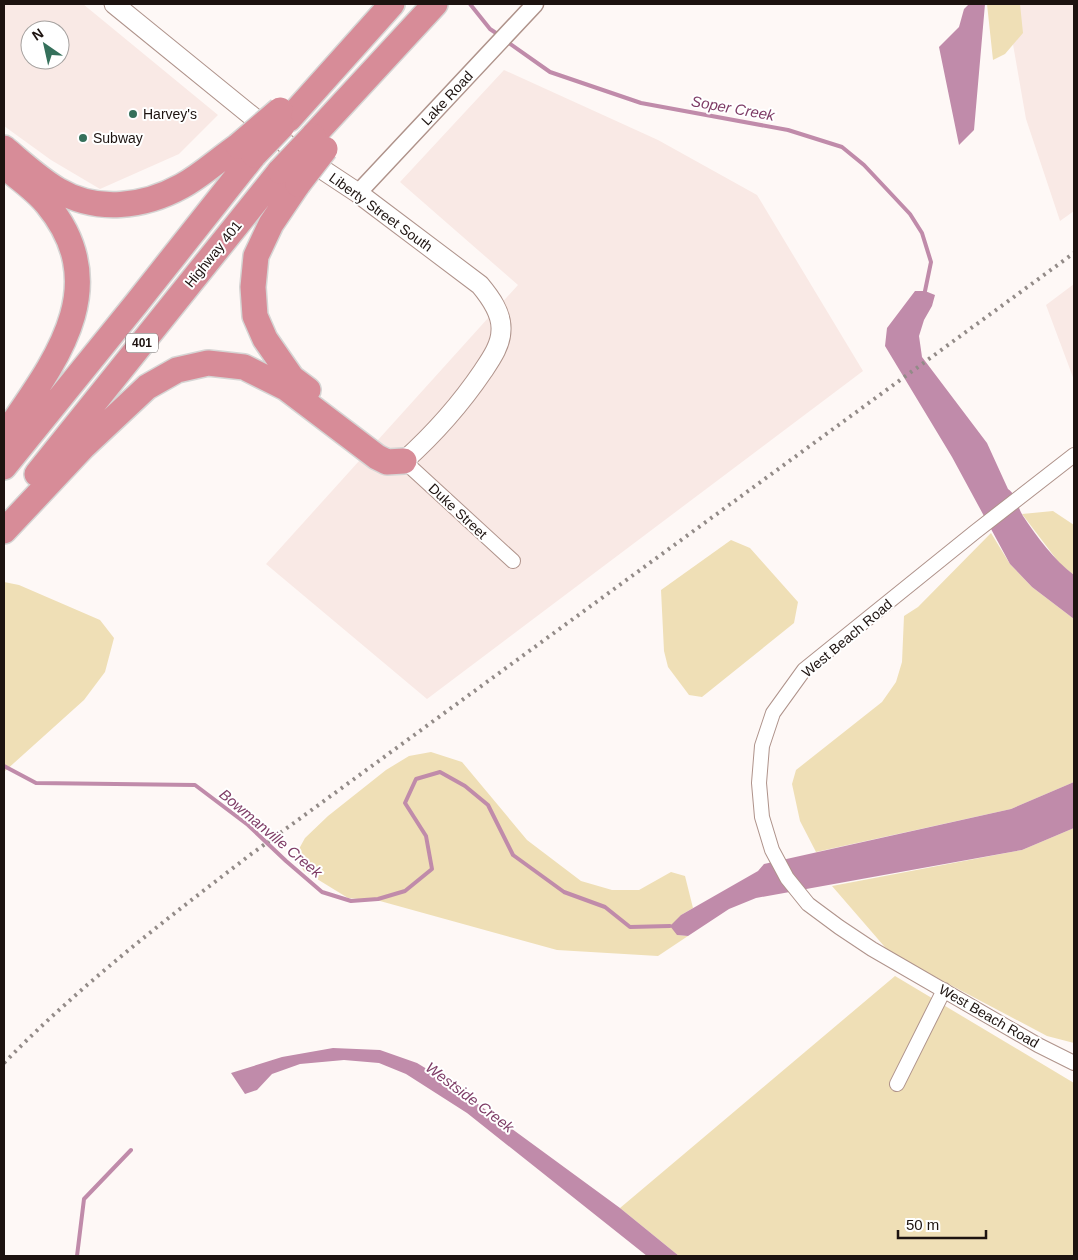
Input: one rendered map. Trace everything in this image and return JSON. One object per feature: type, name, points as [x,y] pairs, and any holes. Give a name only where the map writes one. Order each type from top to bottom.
[{"type":"highway","points":[[284,114],[380,4]]},
{"type":"highway","points":[[4,148],[59,190],[93,203],[129,204],[147,201],[164,195],[246,150],[392,4]]},
{"type":"highway","points":[[404,461],[292,378],[265,339],[255,316],[253,287],[256,256],[271,224],[289,177],[430,8]]},
{"type":"highway","name":"Highway 401","points":[[4,467],[136,304],[246,150]]},
{"type":"highway","points":[[4,166],[32,189],[57,218],[66,234],[72,252],[76,270],[77,289],[75,308],[62,344],[48,372],[4,436]]},
{"type":"highway","name":"Highway 401","points":[[4,515],[289,177]]},
{"type":"highway","points":[[4,532],[82,447],[147,387],[177,370],[208,363],[244,367],[286,388],[377,458],[387,462],[404,461]]},
{"type":"main road","name":"Liberty Street South","points":[[114,4],[296,152],[358,193],[480,285],[491,298],[502,328],[500,340],[494,354],[466,397],[432,435],[404,461]]},
{"type":"street","name":"Lake Road","points":[[358,193],[530,9]]},
{"type":"street","name":"West Beach Road","points":[[1074,455],[804,670],[773,713],[762,746],[759,783],[762,817],[772,850],[787,878],[808,904],[872,949],[1038,1045],[1074,1063]]},
{"type":"street","name":"Duke Street","points":[[404,461],[512,561]]},
{"type":"street","points":[[897,1084],[944,990]]},
{"type":"shaded area","points":[[4,4],[83,4],[218,115],[179,154],[100,189],[51,160],[4,126]]},
{"type":"shaded area","points":[[969,4],[985,4],[974,130],[959,145],[939,47],[959,27],[964,9]]},
{"type":"shaded area","points":[[987,4],[1020,4],[1023,33],[1005,54],[993,60]]},
{"type":"shaded area","points":[[1006,4],[1074,4],[1074,211],[1060,221],[1026,119]]},
{"type":"shaded area","points":[[504,70],[658,140],[757,195],[863,371],[427,699],[266,564],[518,285],[400,182]]},
{"type":"shaded area","points":[[1074,284],[1074,380],[1046,305]]},
{"type":"shaded area","points":[[915,291],[925,291],[935,295],[919,336],[922,357],[987,443],[1008,489],[1013,494],[1028,524],[1053,555],[1074,575],[1074,619],[1032,587],[1010,564],[952,457],[885,346],[887,328]]},
{"type":"shaded area","points":[[1053,511],[1074,525],[1074,575],[1060,564],[1022,514]]},
{"type":"shaded area","points":[[991,533],[1010,564],[1032,587],[1074,619],[1074,782],[1011,809],[816,852],[800,821],[792,784],[796,770],[882,702],[896,682],[902,662],[904,616],[918,607]]},
{"type":"shaded area","points":[[731,540],[750,548],[798,602],[794,623],[702,697],[689,695],[668,667],[664,651],[661,590]]},
{"type":"shaded area","points":[[4,582],[19,585],[100,620],[114,638],[105,672],[84,700],[4,772]]},
{"type":"shaded area","points":[[431,752],[462,762],[527,840],[581,881],[612,890],[639,890],[671,872],[685,876],[693,908],[681,915],[677,935],[688,936],[658,956],[557,950],[380,901],[348,898],[304,871],[294,858],[305,838],[328,816],[386,770],[409,756]]},
{"type":"shaded area","points":[[1074,782],[1074,828],[1022,850],[756,898],[729,909],[688,936],[677,935],[670,926],[681,915],[758,871],[764,864],[1011,809]]},
{"type":"shaded area","points":[[1074,828],[1074,1043],[1047,1036],[890,953],[832,886],[1022,850]]},
{"type":"shaded area","points":[[895,976],[1074,1083],[1074,1256],[679,1256],[620,1208]]},
{"type":"shaded area","points":[[333,1048],[380,1050],[417,1063],[445,1080],[620,1208],[679,1256],[647,1256],[467,1113],[406,1074],[379,1063],[344,1060],[300,1064],[272,1074],[257,1090],[245,1094],[231,1073],[282,1057]]},
{"type":"waterway","name":"Soper Creek","points":[[470,4],[490,29],[499,35]]},
{"type":"waterway","name":"Soper Creek","points":[[506,41],[550,72],[641,103],[788,130],[842,147],[864,165],[910,214],[922,233],[931,262],[925,291]]},
{"type":"waterway","name":"Bowmanville Creek","points":[[4,766],[36,783],[195,785],[248,825],[322,892],[351,901],[378,899],[405,891],[432,869],[426,836],[405,803],[416,779],[440,772],[465,786],[488,805],[513,855],[564,892],[605,907],[630,927],[670,926]]},
{"type":"waterway","name":"Westside Creek","points":[[77,1256],[84,1199],[131,1150]]},
{"type":"railway","points":[[4,1063],[92,980],[250,855],[1074,253]]},
{"type":"place","name":"Harvey's","points":[[133,114]]},
{"type":"place","name":"Subway","points":[[83,138]]}]
